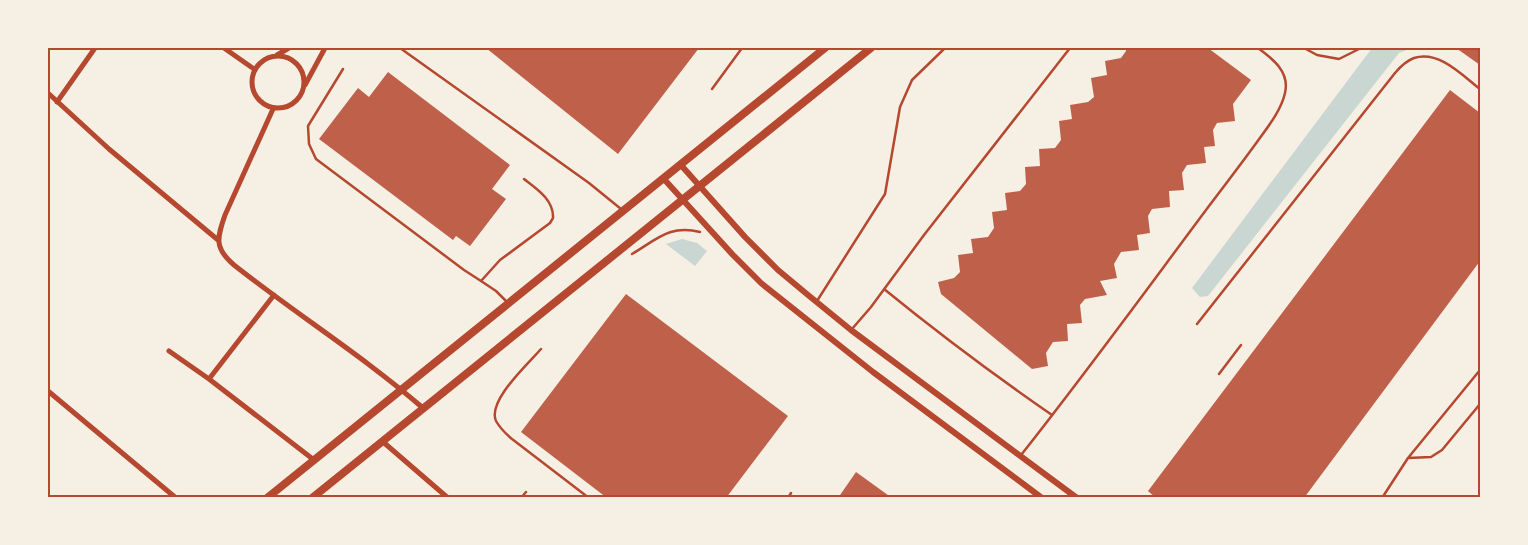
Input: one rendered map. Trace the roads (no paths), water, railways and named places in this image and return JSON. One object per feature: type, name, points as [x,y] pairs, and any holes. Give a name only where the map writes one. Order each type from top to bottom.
[{"type":"main road","points":[[267,498],[826,48]]},
{"type":"main road","points":[[312,498],[871,48]]},
{"type":"street","points":[[57,102],[95,48]]},
{"type":"street","points":[[224,48],[254,69]]},
{"type":"street","points":[[277,56],[290,48]]},
{"type":"street","points":[[304,85],[325,48]]},
{"type":"street","points":[[277,56],[286,57],[294,61],[304,76],[302,93],[297,101],[282,109],[273,109],[258,101],[253,94],[251,86],[254,69],[260,62],[277,56]]},
{"type":"street","points":[[48,93],[109,149],[218,240]]},
{"type":"street","points":[[273,109],[225,215],[219,232],[220,250],[226,259],[401,389],[423,408]]},
{"type":"street","points":[[680,164],[765,258],[816,302],[1077,498]]},
{"type":"street","points":[[663,178],[761,283],[873,372],[1042,498]]},
{"type":"street","points":[[209,379],[274,294]]},
{"type":"street","points":[[169,351],[209,379],[314,460]]},
{"type":"street","points":[[48,391],[176,498]]},
{"type":"street","points":[[382,441],[448,498]]},
{"type":"lane","points":[[400,48],[589,183],[623,210]]},
{"type":"lane","points":[[712,89],[742,48]]},
{"type":"lane","points":[[816,302],[885,194],[900,106],[912,80],[945,48]]},
{"type":"lane","points":[[851,330],[1070,48]]},
{"type":"lane","points":[[1021,456],[1243,161],[1281,106],[1286,92],[1286,81],[1283,72],[1276,62],[1258,48]]},
{"type":"lane","points":[[1304,48],[1317,55],[1339,59],[1361,48]]},
{"type":"lane","points":[[1197,324],[1404,64],[1413,58],[1435,58],[1444,62],[1480,89]]},
{"type":"lane","points":[[343,68],[308,126],[308,144],[316,159],[464,270],[496,291],[508,303]]},
{"type":"lane","points":[[481,281],[500,260],[550,223],[553,218],[552,206],[547,199],[539,190],[524,179]]},
{"type":"lane","points":[[884,289],[931,327],[1052,415]]},
{"type":"lane","points":[[1218,374],[1241,345]]},
{"type":"lane","points":[[541,349],[509,384],[497,402],[494,411],[495,420],[512,439],[589,498]]},
{"type":"lane","points":[[1382,498],[1408,458],[1480,370]]},
{"type":"lane","points":[[1408,458],[1431,457],[1442,450],[1480,404]]},
{"type":"lane","points":[[788,498],[791,493]]}]
